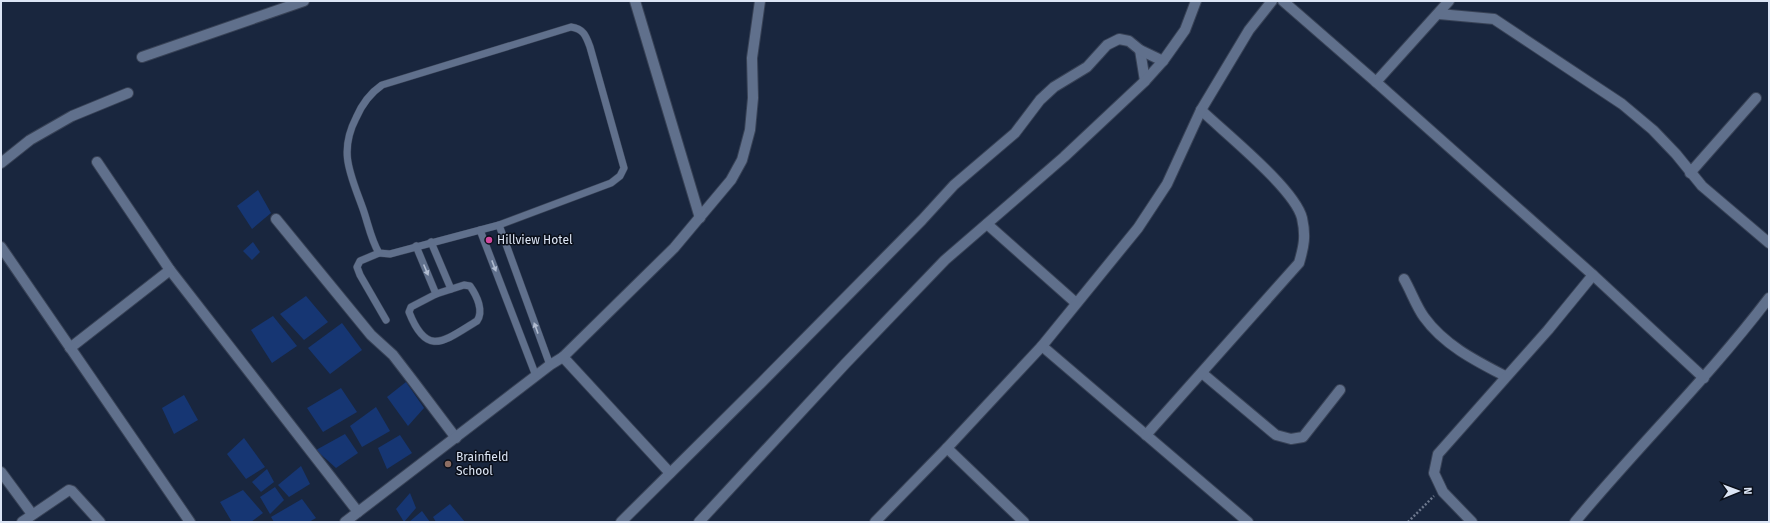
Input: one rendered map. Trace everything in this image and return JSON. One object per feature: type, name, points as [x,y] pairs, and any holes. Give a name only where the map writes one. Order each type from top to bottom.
[{"type":"street","points":[[142,57],[304,1]]},
{"type":"street","points":[[635,1],[700,218]]},
{"type":"street","points":[[345,522],[550,365],[563,357],[674,248],[731,180],[742,160],[750,130],[752,111],[752,58],[760,1]]},
{"type":"street","points":[[699,522],[846,363],[944,260],[1064,157],[1145,81],[1163,61],[1185,30],[1196,1]]},
{"type":"street","points":[[875,522],[947,448],[1042,346],[1076,302],[1138,228],[1167,184],[1201,110],[1249,30],[1272,1]]},
{"type":"street","points":[[1283,1],[1593,275],[1704,378]]},
{"type":"street","points":[[1376,82],[1439,14],[1449,1]]},
{"type":"street","points":[[1439,14],[1494,19],[1622,104],[1653,130],[1676,154],[1702,186],[1769,243]]},
{"type":"street","points":[[621,522],[761,383],[922,220],[954,185],[1015,133],[1040,100],[1054,87],[1087,67],[1107,44],[1119,39],[1129,41],[1140,50],[1163,61]]},
{"type":"street","points":[[1140,50],[1145,81]]},
{"type":"street","points":[[1,163],[30,140],[72,116],[128,93]]},
{"type":"street","points":[[1690,173],[1756,98]]},
{"type":"street","points":[[1146,435],[1299,263],[1305,243],[1302,217],[1287,190],[1201,110]]},
{"type":"street","points":[[97,162],[170,270],[358,512]]},
{"type":"street","points":[[276,219],[371,335],[392,355],[456,438]]},
{"type":"street","points":[[987,224],[1076,302]]},
{"type":"street","points":[[1,247],[190,522]]},
{"type":"street","points":[[70,348],[170,270]]},
{"type":"street","points":[[1472,522],[1443,492],[1434,473],[1438,454],[1505,376],[1548,330],[1593,275]]},
{"type":"street","points":[[1404,279],[1424,317],[1441,336],[1473,359],[1505,376]]},
{"type":"street","points":[[1575,522],[1604,487],[1737,340],[1769,298]]},
{"type":"street","points":[[1042,346],[1248,522]]},
{"type":"street","points":[[563,357],[670,473]]},
{"type":"street","points":[[1202,373],[1276,435],[1290,439],[1303,437],[1340,390]]},
{"type":"street","points":[[947,448],[1024,522]]},
{"type":"street","points":[[1,472],[32,514]]},
{"type":"street","points":[[22,522],[69,490],[72,491],[100,522]]},
{"type":"lane","points":[[379,252],[349,170],[346,145],[348,132],[362,105],[371,92],[382,85],[571,27],[580,28],[586,34],[619,146],[624,168],[622,173],[611,183],[499,225],[390,254],[379,252],[360,261],[358,267],[360,275],[386,320]]},
{"type":"lane","points":[[499,225],[550,365]]},
{"type":"lane","points":[[480,230],[536,376]]},
{"type":"lane","points":[[431,242],[451,289]]},
{"type":"lane","points":[[416,246],[436,294]]},
{"type":"lane","points":[[464,285],[470,286],[480,309],[479,318],[477,321],[447,338],[431,341],[424,339],[413,322],[409,312],[411,307],[436,294],[464,285]]},
{"type":"path","points":[[1408,522],[1432,497],[1443,492]]},
{"type":"building","points":[[258,190],[271,213],[252,229],[237,206]]},
{"type":"building","points":[[253,242],[260,252],[252,260],[243,251]]},
{"type":"building","points":[[306,296],[328,322],[304,340],[280,314]]},
{"type":"building","points":[[273,316],[297,346],[272,363],[251,330]]},
{"type":"building","points":[[342,323],[362,350],[330,374],[308,348]]},
{"type":"building","points":[[406,382],[424,408],[408,426],[387,397]]},
{"type":"building","points":[[341,388],[357,412],[323,432],[307,408]]},
{"type":"building","points":[[184,395],[198,420],[174,434],[162,408]]},
{"type":"building","points":[[376,407],[390,431],[362,447],[350,426]]},
{"type":"building","points":[[345,434],[358,453],[336,468],[316,450]]},
{"type":"building","points":[[400,435],[412,453],[387,469],[378,448]]},
{"type":"building","points":[[244,438],[265,467],[246,479],[227,454]]},
{"type":"building","points":[[301,466],[310,484],[289,497],[278,485]]},
{"type":"building","points":[[267,469],[274,482],[261,492],[252,482]]},
{"type":"building","points":[[275,487],[284,500],[270,514],[260,497]]},
{"type":"building","points":[[243,490],[263,513],[251,522],[232,522],[220,502]]},
{"type":"building","points":[[410,493],[416,508],[404,522],[396,509]]},
{"type":"building","points":[[302,499],[316,518],[309,522],[274,522],[271,517]]},
{"type":"building","points":[[450,504],[465,522],[436,522],[433,517]]},
{"type":"building","points":[[422,511],[430,522],[409,522]]},
{"type":"place","name":"Hillview Hotel","points":[[489,240]]},
{"type":"place","name":"Brainfield School","points":[[448,464]]}]
